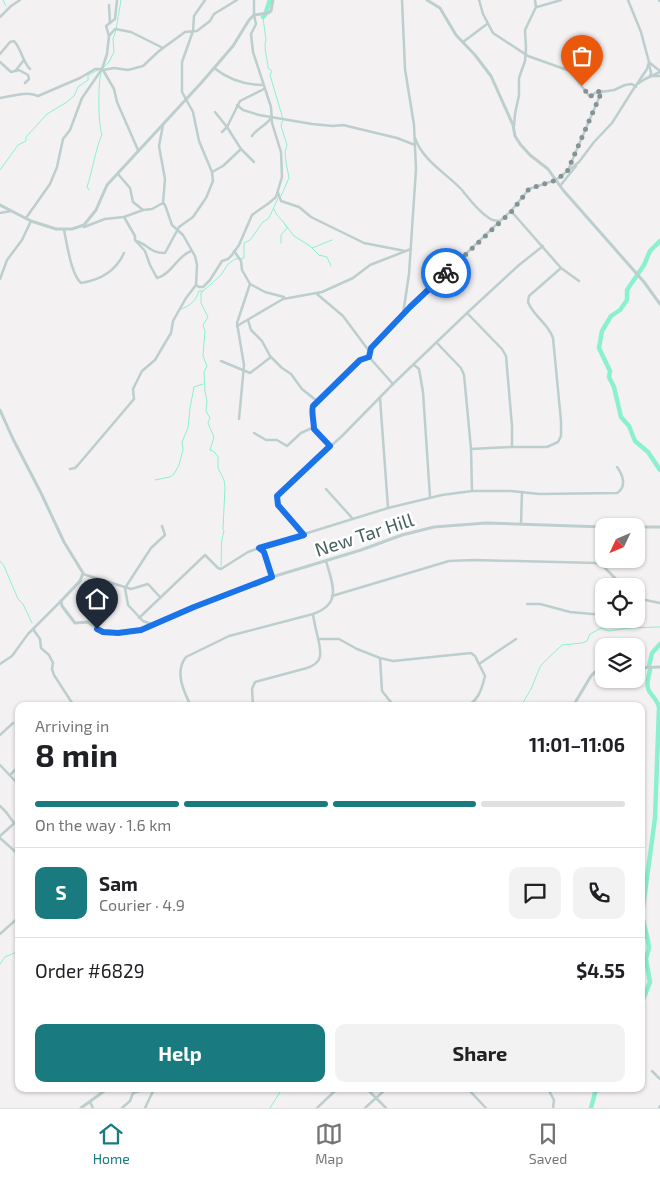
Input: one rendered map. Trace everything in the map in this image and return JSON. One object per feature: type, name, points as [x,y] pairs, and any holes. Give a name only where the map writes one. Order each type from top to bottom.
[{"type":"street","points":[[0,17],[20,0]]},
{"type":"street","points":[[26,218],[50,184],[57,167],[63,139],[70,130],[82,98],[102,70],[107,54],[109,36],[106,26],[116,19],[117,0]]},
{"type":"street","points":[[136,241],[144,244],[151,251],[166,252],[170,240],[181,226],[192,217],[206,198],[213,181],[212,172],[200,144],[193,112],[182,92],[182,62],[193,32],[194,16],[205,0]]},
{"type":"street","points":[[0,98],[31,93],[38,96],[100,68],[102,70],[114,68],[128,70],[142,67],[184,32],[193,32],[201,28],[210,21],[214,14],[237,0]]},
{"type":"street","points":[[196,285],[201,287],[205,285],[212,278],[222,261],[228,259],[239,245],[252,215],[269,203],[278,193],[282,177],[283,161],[271,117],[271,107],[252,52],[251,34],[256,26],[254,0]]},
{"type":"street","points":[[79,228],[94,215],[105,187],[117,172],[163,125],[214,68],[233,46],[249,20],[254,15],[271,11],[273,0]]},
{"type":"street","points":[[402,0],[405,69],[415,138],[416,169],[409,250],[409,275],[403,314]]},
{"type":"street","points":[[428,0],[440,8],[456,35],[475,54],[491,76],[514,128]]},
{"type":"street","points":[[479,0],[487,24],[493,33],[537,60],[548,62],[570,71],[590,97],[595,92],[614,90],[625,85],[632,84],[636,86]]},
{"type":"street","points":[[535,0],[536,7],[525,30],[526,54],[519,78],[519,95],[514,128],[515,136],[523,147],[548,169],[560,186],[641,278],[660,304]]},
{"type":"street","points":[[536,7],[562,0]]},
{"type":"street","points":[[628,0],[641,32],[649,62],[650,76]]},
{"type":"street","points":[[109,5],[110,23]]},
{"type":"street","points":[[464,42],[487,24]]},
{"type":"street","points":[[109,36],[117,30],[131,32],[163,48]]},
{"type":"street","points":[[0,54],[10,42],[14,42],[30,70]]},
{"type":"street","points":[[0,62],[11,72],[16,70],[24,60]]},
{"type":"street","points":[[636,86],[650,76],[660,73],[649,62]]},
{"type":"street","points":[[560,186],[594,142],[612,123],[649,66],[649,62]]},
{"type":"street","points":[[214,68],[224,75],[243,83],[264,87]]},
{"type":"street","points":[[16,70],[28,75],[29,79],[25,83]]},
{"type":"street","points":[[102,70],[114,88],[138,150]]},
{"type":"street","points":[[222,132],[227,127],[237,105],[245,97],[264,87]]},
{"type":"street","points":[[567,172],[602,91]]},
{"type":"street","points":[[237,105],[243,110],[252,113],[312,124],[343,125],[397,138],[415,145]]},
{"type":"street","points":[[215,112],[241,149],[254,162]]},
{"type":"street","points":[[252,136],[257,130],[267,124],[271,117]]},
{"type":"street","points":[[70,468],[75,468],[84,459],[134,399],[133,389],[142,371],[155,360],[171,333],[173,321],[187,296],[196,285],[197,265],[195,256],[183,234],[178,232],[171,223],[163,203],[165,179],[159,150],[163,125]]},
{"type":"street","points":[[415,138],[418,146],[437,168],[460,188],[472,203],[491,220],[500,221]]},
{"type":"street","points":[[212,172],[223,166],[241,149]]},
{"type":"street","points":[[369,351],[403,314],[512,211],[529,189],[556,180],[581,160]]},
{"type":"street","points":[[117,172],[123,182],[130,188],[133,202],[143,210]]},
{"type":"street","points":[[278,193],[281,201],[299,208],[311,217],[364,243],[409,250]]},
{"type":"street","points":[[0,205],[31,221],[64,230],[79,228],[105,219],[124,217],[143,210],[152,209],[163,203]]},
{"type":"street","points":[[0,213],[13,211]]},
{"type":"street","points":[[512,211],[561,268],[579,281]]},
{"type":"street","points":[[124,217],[136,241],[145,251],[150,265],[158,278],[170,270],[178,259],[192,250]]},
{"type":"street","points":[[0,279],[7,260],[22,240],[31,221]]},
{"type":"street","points":[[64,230],[74,268],[81,283],[92,281],[105,275],[118,265],[124,254]]},
{"type":"street","points":[[304,535],[278,505],[276,498],[278,494],[467,313],[519,265],[543,246]]},
{"type":"street","points":[[237,326],[285,298],[316,293],[352,278],[370,265],[409,250]]},
{"type":"street","points":[[234,251],[241,261],[243,271],[250,284],[264,292],[270,292],[285,298]]},
{"type":"street","points":[[471,449],[512,446],[546,447],[556,444],[561,436],[553,338],[547,327],[530,309],[528,300],[529,296],[561,268]]},
{"type":"street","points":[[239,419],[244,372],[237,326],[250,284]]},
{"type":"street","points":[[316,293],[343,316],[369,351],[369,357],[393,384]]},
{"type":"street","points":[[467,313],[502,349],[506,356],[512,446]]},
{"type":"street","points":[[248,319],[251,330],[262,342],[271,357],[291,374],[302,389],[317,401]]},
{"type":"street","points":[[437,343],[463,371],[471,449],[472,491]]},
{"type":"street","points":[[243,380],[271,357]]},
{"type":"street","points":[[330,446],[314,427],[311,409],[360,360],[369,357]]},
{"type":"street","points":[[221,362],[244,372],[252,372]]},
{"type":"street","points":[[414,365],[419,369],[423,392],[430,497]]},
{"type":"street","points":[[380,398],[388,508]]},
{"type":"street","points":[[0,410],[60,535],[83,574],[126,588],[134,589],[148,584],[160,597]]},
{"type":"street","points":[[254,433],[266,440],[277,440],[287,446],[301,433],[314,427]]},
{"type":"street","points":[[139,618],[205,555],[221,569],[248,552],[259,548],[430,497],[472,491],[537,494],[617,493],[622,489],[623,482],[622,473],[617,467]]},
{"type":"street","points":[[326,489],[353,519]]},
{"type":"street","points":[[521,524],[522,492]]},
{"type":"street","name":"New Tar Hill","points":[[61,601],[62,606],[76,623],[90,623],[97,629],[106,632],[131,632],[156,625],[194,607],[272,577],[434,527],[475,524],[595,527]]},
{"type":"street","points":[[156,625],[145,623],[128,605],[126,588],[151,548],[165,535],[162,526]]},
{"type":"street","points":[[645,527],[660,527]]},
{"type":"street","points":[[259,548],[264,552],[272,577]]},
{"type":"street","points":[[189,702],[181,680],[182,663],[186,657],[229,636],[313,614],[326,608],[332,596],[333,585],[326,561]]},
{"type":"street","points":[[332,596],[449,561],[595,563]]},
{"type":"street","points":[[604,568],[615,578]]},
{"type":"street","points":[[0,664],[12,656],[33,629],[80,581],[83,574]]},
{"type":"street","points":[[645,600],[660,603]]},
{"type":"street","points":[[527,604],[540,604],[570,612],[595,614]]},
{"type":"street","points":[[253,702],[252,689],[255,682],[316,664],[321,650],[313,614]]},
{"type":"street","points":[[33,629],[40,639],[42,648],[50,655],[54,675],[71,702]]},
{"type":"street","points":[[318,639],[339,639],[357,649],[393,661],[473,654],[485,674],[485,680],[474,702]]},
{"type":"street","points":[[479,664],[516,640]]},
{"type":"street","points":[[380,658],[382,691],[391,702]]},
{"type":"street","points":[[645,668],[660,667]]},
{"type":"street","points":[[575,702],[591,676],[595,673]]},
{"type":"street","points":[[0,735],[13,722]]},
{"type":"street","points":[[0,766],[15,781]]},
{"type":"street","points":[[10,776],[15,770]]},
{"type":"street","points":[[0,806],[14,823],[0,837],[15,851]]},
{"type":"street","points":[[0,934],[15,921]]},
{"type":"street","points":[[652,1071],[660,1079]]},
{"type":"street","points":[[81,1108],[103,1092]]},
{"type":"street","points":[[122,1108],[130,1101],[133,1093],[136,1092]]},
{"type":"street","points":[[145,1108],[153,1092]]},
{"type":"street","points":[[317,1108],[334,1092]]},
{"type":"street","points":[[370,1092],[386,1108]]},
{"type":"street","points":[[365,1108],[382,1092]]},
{"type":"street","points":[[471,1092],[486,1108]]},
{"type":"street","points":[[550,1092],[553,1096],[553,1108]]},
{"type":"street","points":[[90,1102],[93,1108]]},
{"type":"waterway","points":[[3,0],[6,6]]},
{"type":"waterway","points":[[103,68],[109,62],[114,52],[113,39],[121,0]]},
{"type":"waterway","points":[[263,17],[270,0]]},
{"type":"waterway","points":[[263,17],[268,68],[272,71],[270,75],[283,119],[281,126],[287,145],[285,152],[289,178],[281,196]]},
{"type":"waterway","points":[[0,170],[18,145],[26,141],[26,137],[47,114],[74,96],[78,87],[88,80],[88,75],[98,70]]},
{"type":"waterway","points":[[89,190],[87,187],[102,134],[99,104],[101,73]]},
{"type":"waterway","points":[[221,566],[225,487],[218,468],[218,456],[210,450],[214,437],[208,423],[210,418],[206,411],[207,401],[204,372],[207,366],[203,356],[205,331],[203,325],[208,317],[201,303],[201,293],[221,275],[228,264],[235,259],[244,258],[244,243],[250,240],[263,222],[269,218],[278,198]]},
{"type":"waterway","points":[[274,209],[287,228],[281,235],[281,243]]},
{"type":"waterway","points":[[284,223],[294,236],[310,246],[319,255],[327,257],[331,266]]},
{"type":"waterway","points":[[312,248],[332,240]]},
{"type":"waterway","points":[[660,241],[650,251],[644,265],[627,290],[627,300],[620,310],[611,316],[602,331],[599,348],[610,371],[609,377],[614,387],[621,417],[629,426],[635,441],[648,452],[660,470]]},
{"type":"waterway","points":[[181,309],[192,303],[199,291],[203,291]]},
{"type":"waterway","points":[[155,480],[170,477],[179,465],[183,450],[182,442],[188,428],[194,387],[203,384]]},
{"type":"waterway","points":[[0,561],[32,623]]},
{"type":"waterway","points":[[523,702],[540,667],[562,645],[587,641],[590,634],[601,628],[609,631],[628,628],[660,627]]},
{"type":"waterway","points":[[649,666],[652,653],[660,644]]},
{"type":"waterway","points":[[645,893],[655,818],[659,707],[647,686],[650,670]]},
{"type":"waterway","points":[[645,928],[649,948],[646,959],[650,982],[645,995]]},
{"type":"waterway","points":[[0,964],[5,957],[15,953]]},
{"type":"waterway","points":[[270,1108],[280,1092]]},
{"type":"waterway","points":[[591,1108],[595,1092]]},
{"type":"way so far","points":[[446,273],[497,223],[512,211],[529,189],[556,180],[567,172],[602,91],[595,92],[590,97],[582,86]]},
{"type":"route","points":[[97,629],[103,632],[118,633],[141,630],[272,577],[264,552],[259,548],[304,535],[278,505],[276,498],[330,446],[314,429],[311,409],[360,360],[369,357],[371,348],[446,273]]}]
